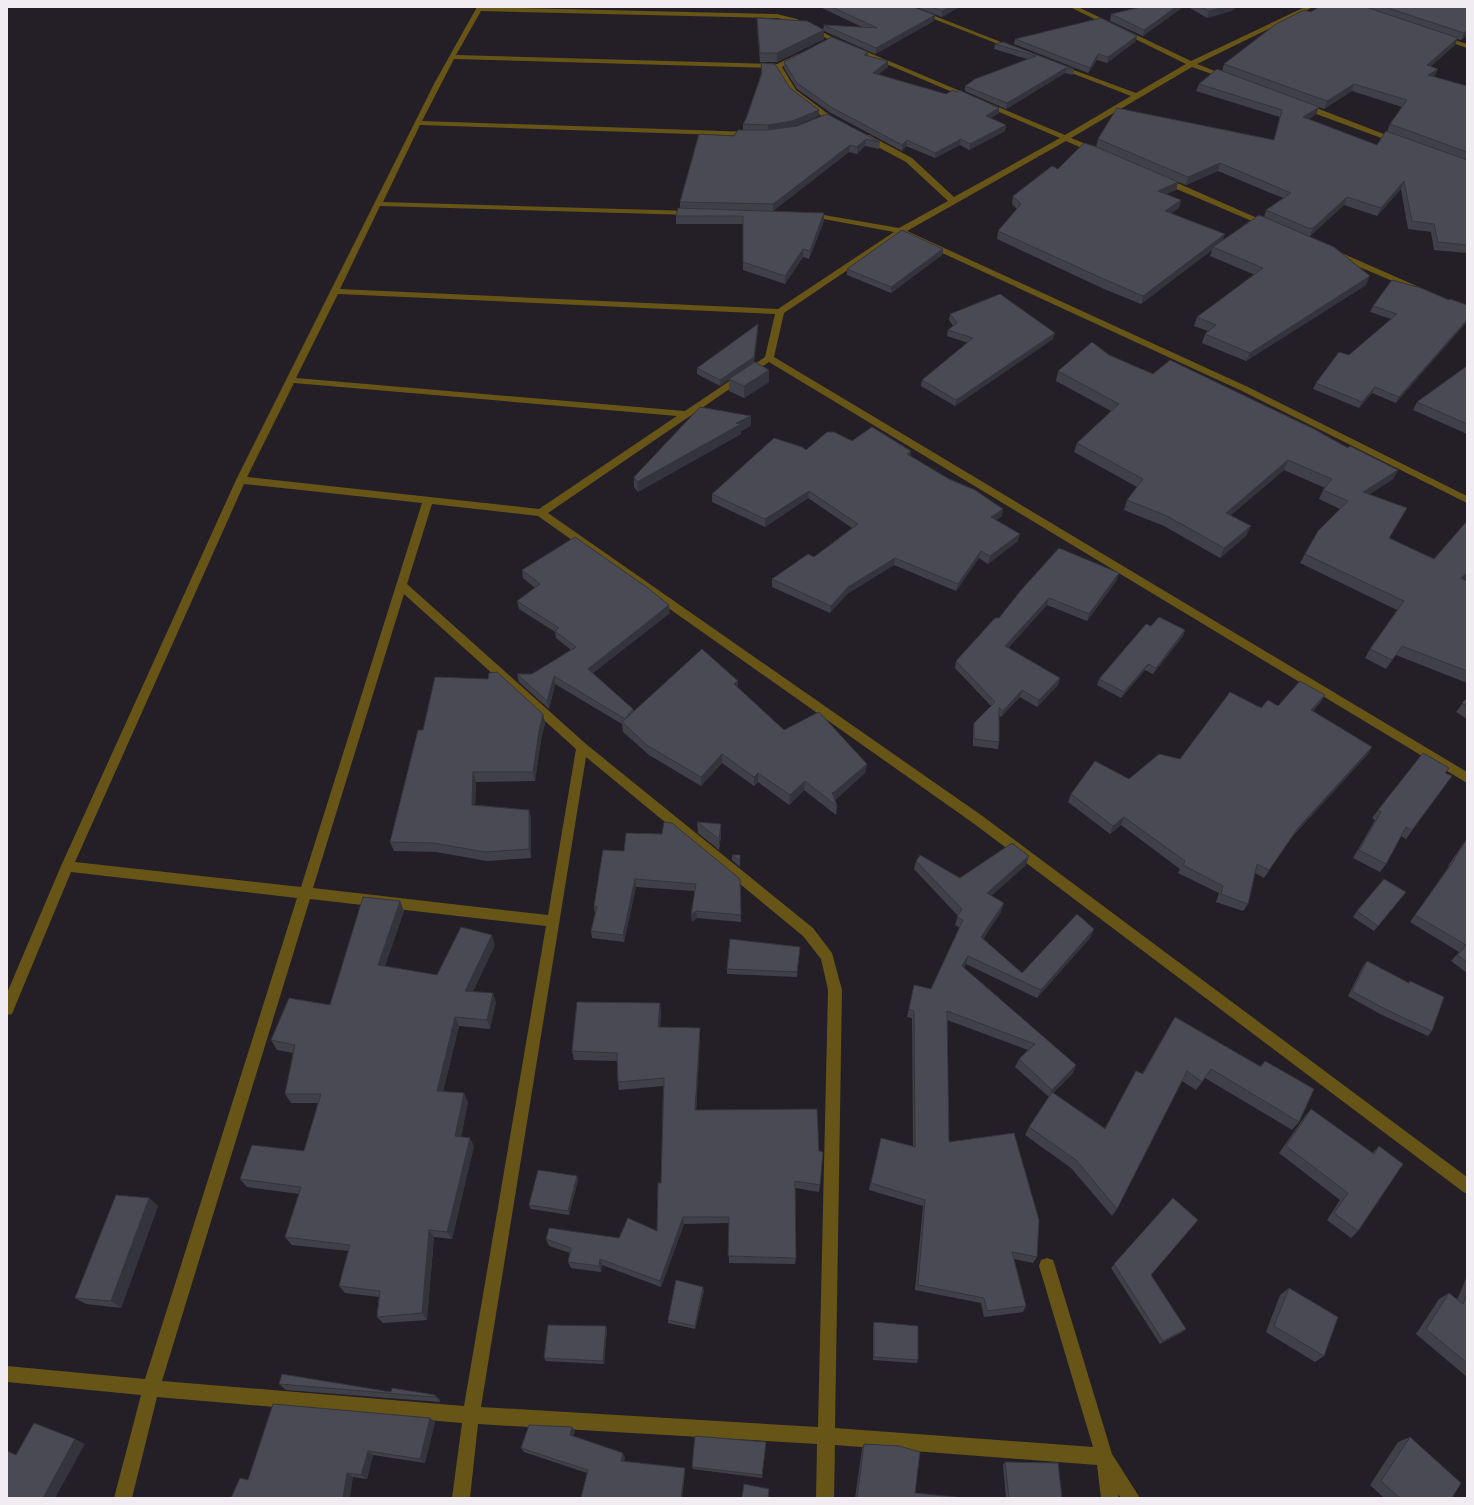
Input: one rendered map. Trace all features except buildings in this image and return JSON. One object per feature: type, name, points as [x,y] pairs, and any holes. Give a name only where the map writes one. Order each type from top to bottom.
[{"type":"street","points":[[906,7],[1018,50]]},
{"type":"street","points":[[1073,7],[1192,64],[1236,81]]},
{"type":"street","points":[[335,291],[780,312],[901,231],[953,201],[1066,138],[1192,64],[1310,7]]},
{"type":"street","points":[[7,1009],[67,866],[241,480],[418,122],[480,8],[777,16],[795,20],[829,40],[1102,154]]},
{"type":"street","points":[[1430,34],[1467,46]]},
{"type":"street","points":[[452,57],[778,66],[805,52]]},
{"type":"street","points":[[1048,62],[1137,96]]},
{"type":"street","points":[[778,66],[793,91],[827,118]]},
{"type":"street","points":[[1296,103],[1407,144]]},
{"type":"street","points":[[418,122],[760,134]]},
{"type":"street","points":[[861,134],[909,160],[953,201]]},
{"type":"street","points":[[1153,176],[1277,228]]},
{"type":"street","points":[[377,204],[700,213]]},
{"type":"street","points":[[802,215],[818,216],[901,231],[1246,389],[1467,500]]},
{"type":"street","points":[[1328,250],[1430,294]]},
{"type":"street","points":[[541,513],[770,358],[780,312]]},
{"type":"street","points":[[770,358],[1467,778]]},
{"type":"street","points":[[291,380],[687,414]]},
{"type":"street","points":[[241,480],[541,513],[977,819],[1467,1186]]},
{"type":"street","points":[[123,1498],[151,1388],[428,500]]},
{"type":"street","points":[[401,585],[582,747],[808,932],[827,957],[836,990],[825,1498]]},
{"type":"street","points":[[461,1498],[471,1415],[582,747]]},
{"type":"street","points":[[67,866],[552,921]]},
{"type":"street","points":[[1047,1266],[1104,1457],[1110,1498]]},
{"type":"street","points":[[7,1374],[151,1388],[471,1415],[826,1436],[1104,1457]]},
{"type":"street","points":[[1104,1457],[1131,1498]]}]
